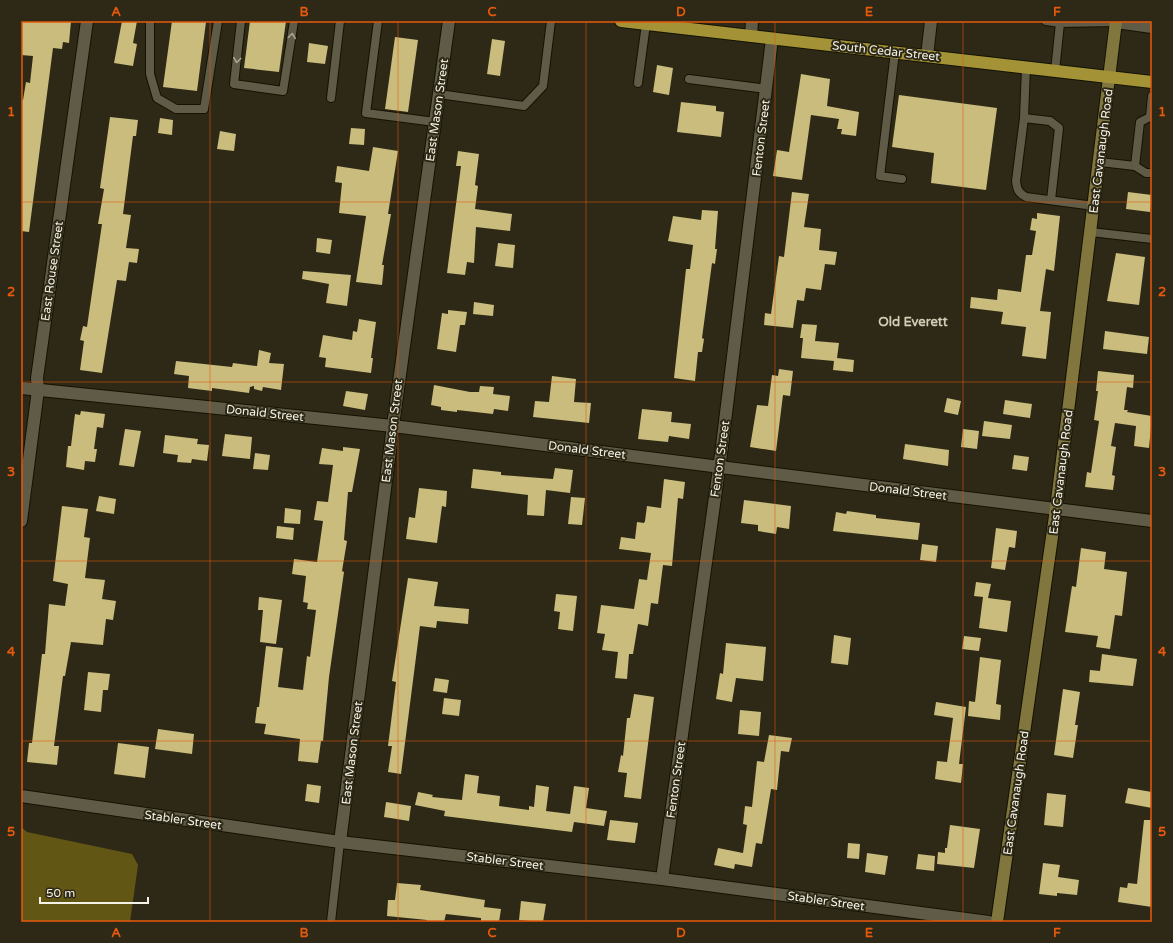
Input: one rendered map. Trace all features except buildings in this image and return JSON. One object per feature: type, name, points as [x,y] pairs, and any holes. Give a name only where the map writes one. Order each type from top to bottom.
[{"type":"main road","name":"South Cedar Street","points":[[621,21],[1152,82]]},
{"type":"street","name":"East Rouse Street","points":[[21,521],[38,390],[37,378],[87,21]]},
{"type":"street","name":"East Mason Street","points":[[340,842],[393,426],[449,21]]},
{"type":"street","points":[[751,36],[752,21]]},
{"type":"street","points":[[927,56],[931,21]]},
{"type":"street","points":[[1116,22],[1152,27]]},
{"type":"street","name":"East Cavanaugh Road","points":[[997,922],[1056,509],[1100,162],[1116,22]]},
{"type":"street","name":"Fenton Street","points":[[662,879],[719,467],[772,39]]},
{"type":"street","name":"Donald Street","points":[[21,388],[393,426],[1152,521]]},
{"type":"street","name":"Stabler Street","points":[[21,796],[340,842],[662,879],[989,922]]},
{"type":"lane","points":[[150,21],[150,74],[157,98],[176,109],[204,109],[218,21]]},
{"type":"lane","points":[[241,21],[234,84],[283,91],[294,21]]},
{"type":"lane","points":[[331,98],[340,21]]},
{"type":"lane","points":[[378,21],[366,113],[435,122]]},
{"type":"lane","points":[[439,94],[524,106],[543,86],[551,21]]},
{"type":"lane","points":[[1046,21],[1116,22]]},
{"type":"lane","points":[[1055,71],[1061,22]]},
{"type":"lane","points":[[638,83],[646,24]]},
{"type":"lane","points":[[895,52],[880,176],[902,179]]},
{"type":"lane","points":[[1026,67],[1024,118],[1016,181],[1017,189],[1020,194],[1026,197],[1094,206]]},
{"type":"lane","points":[[689,79],[767,89]]},
{"type":"lane","points":[[1134,166],[1140,122],[1151,117],[1152,96]]},
{"type":"lane","points":[[1024,118],[1050,122],[1059,128],[1051,200]]},
{"type":"lane","points":[[1100,162],[1134,166],[1146,173],[1152,173]]},
{"type":"lane","points":[[1091,232],[1152,239]]},
{"type":"lane","points":[[331,922],[340,842]]},
{"type":"shaded area","points":[[21,827],[27,832],[132,854],[138,865],[130,922],[21,922]]},
{"type":"district","name":"Old Everett","points":[[913,321]]}]
